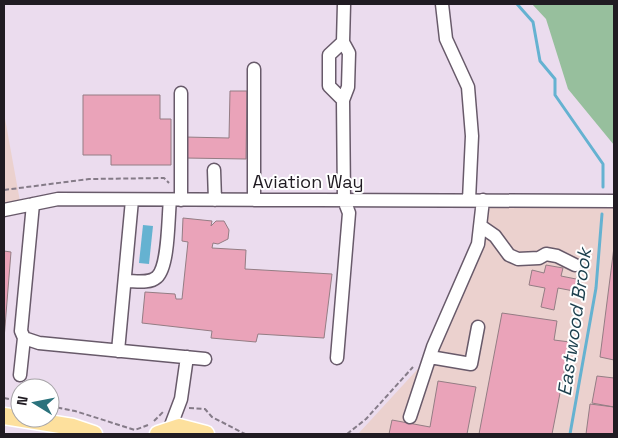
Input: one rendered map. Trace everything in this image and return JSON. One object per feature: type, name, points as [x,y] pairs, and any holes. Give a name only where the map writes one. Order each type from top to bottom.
[{"type":"main road","points":[[4,416],[62,434]]},
{"type":"main road","points":[[4,416],[73,427],[94,434]]},
{"type":"main road","points":[[163,432],[179,426],[200,433]]},
{"type":"street","points":[[337,358],[349,213],[344,200],[343,100],[348,87],[349,53],[343,42],[344,4]]},
{"type":"street","points":[[442,4],[446,38],[468,87],[472,136],[469,200]]},
{"type":"street","points":[[343,42],[330,55],[329,86],[343,100]]},
{"type":"street","points":[[254,69],[254,200]]},
{"type":"street","points":[[126,281],[148,281],[157,277],[164,266],[175,200],[181,92]]},
{"type":"street","points":[[214,170],[214,200]]},
{"type":"street","name":"Aviation Way","points":[[4,210],[58,199],[614,201]]},
{"type":"street","points":[[118,351],[126,281],[132,200]]},
{"type":"street","points":[[410,417],[430,357],[478,244],[482,227],[483,200]]},
{"type":"street","points":[[20,375],[24,338],[20,331],[33,204]]},
{"type":"street","points":[[482,227],[495,236],[510,255],[518,260],[539,258],[546,254],[557,256],[575,265]]},
{"type":"street","points":[[430,357],[471,364],[478,327]]},
{"type":"street","points":[[24,338],[39,343],[205,359]]},
{"type":"street","points":[[163,432],[178,407],[187,357]]},
{"type":"path","points":[[347,434],[366,419],[417,363],[430,357]]},
{"type":"path","points":[[60,408],[136,430],[152,423],[169,407],[205,409],[212,417],[245,434]]},
{"type":"shaded area","points":[[4,113],[21,207],[4,210]]},
{"type":"shaded area","points":[[486,199],[614,201],[614,434],[358,434],[426,360],[482,237]]},
{"type":"green space","points":[[532,4],[614,4],[614,145],[568,89],[546,19]]},
{"type":"water","points":[[143,225],[153,226],[149,264],[139,263]]},
{"type":"building","points":[[230,91],[247,91],[246,159],[185,158],[185,137],[229,138]]},
{"type":"building","points":[[83,95],[160,95],[160,119],[171,119],[171,165],[111,165],[111,155],[83,155]]},
{"type":"building","points":[[183,218],[212,221],[211,226],[216,221],[224,221],[229,230],[228,239],[218,244],[213,243],[212,248],[246,250],[245,269],[332,274],[324,338],[258,334],[256,342],[211,338],[212,331],[142,323],[145,292],[175,294],[176,299],[182,299],[188,242],[182,241]]},
{"type":"building","points":[[614,247],[614,360],[600,357]]},
{"type":"building","points":[[4,251],[11,252],[4,339]]},
{"type":"building","points":[[546,265],[563,268],[561,276],[581,280],[579,292],[558,288],[554,310],[541,307],[545,288],[529,285],[532,270],[544,273]]},
{"type":"building","points":[[502,313],[557,321],[554,340],[570,342],[552,434],[479,434]]},
{"type":"building","points":[[597,376],[614,378],[614,407],[592,403]]},
{"type":"building","points":[[438,381],[476,387],[467,434],[389,434],[392,420],[430,427]]},
{"type":"building","points":[[590,404],[614,407],[614,434],[586,434]]},
{"type":"waterway","name":"Eastwood Brook","points":[[517,4],[533,22],[540,61],[555,79],[555,95],[603,164],[603,187]]},
{"type":"waterway","name":"Eastwood Brook","points":[[570,434],[596,288],[602,214]]}]
